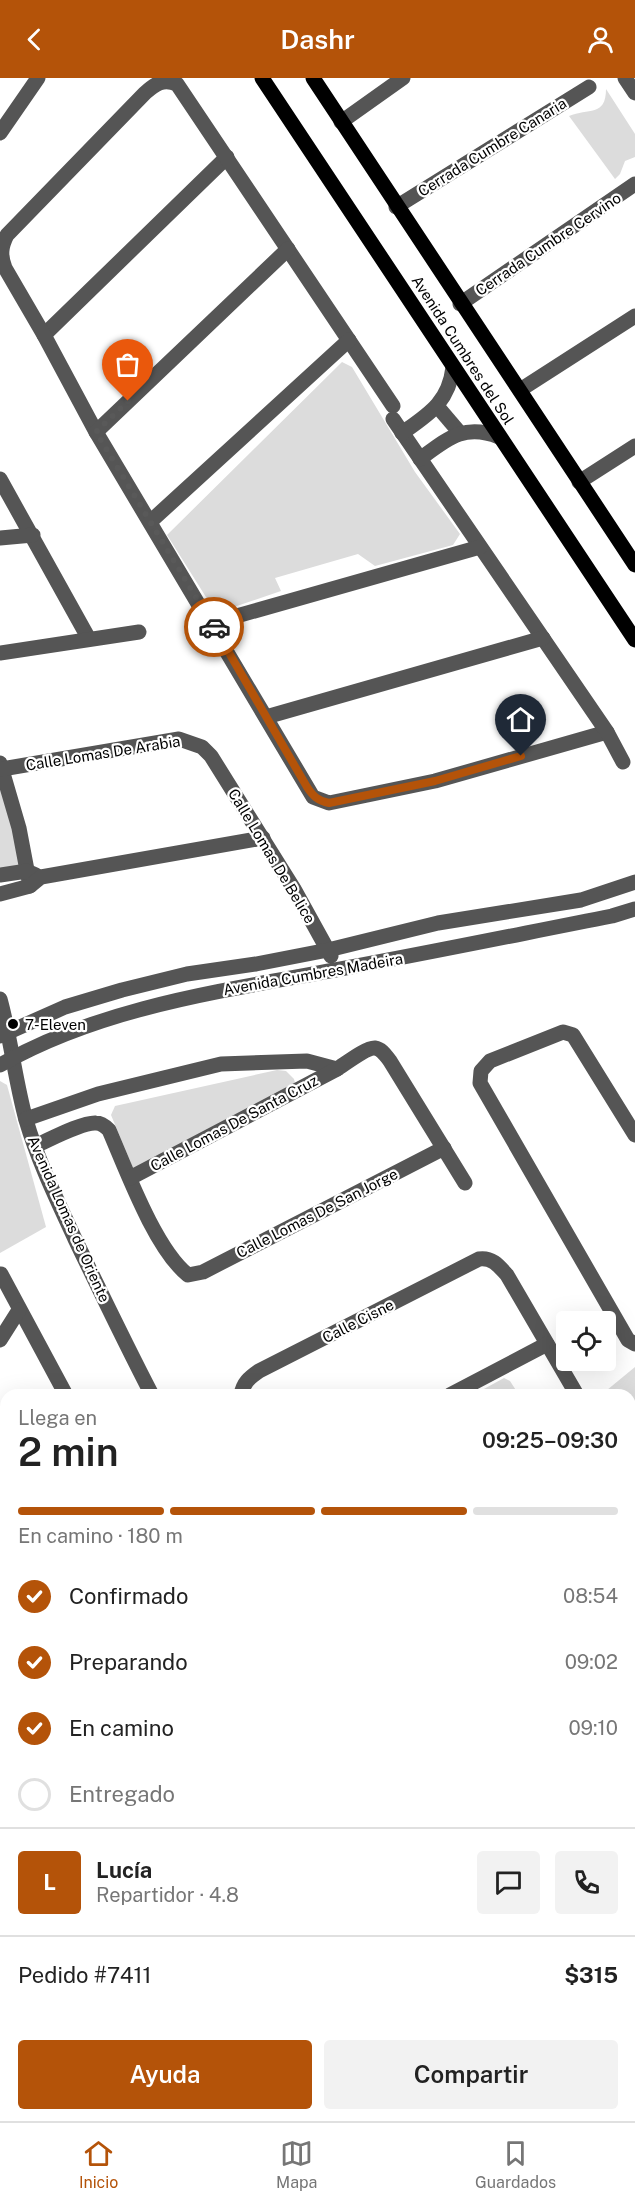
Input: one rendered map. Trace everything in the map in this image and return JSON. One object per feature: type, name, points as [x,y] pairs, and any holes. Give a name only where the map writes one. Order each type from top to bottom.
[{"type":"main road","name":"Avenida Cumbres del Sol","points":[[262,78],[635,640]]},
{"type":"main road","name":"Avenida Cumbres del Sol","points":[[313,78],[460,304],[520,390],[635,565]]},
{"type":"street","points":[[0,133],[38,78]]},
{"type":"street","points":[[341,122],[402,78]]},
{"type":"street","points":[[625,78],[635,93]]},
{"type":"street","points":[[607,732],[435,781],[329,803],[313,797],[212,623],[96,432],[2,259],[1,247],[6,235],[156,83],[166,80],[177,84],[349,340],[393,412],[402,433],[607,732],[623,762]]},
{"type":"street","name":"Cerrada Cumbre Canaria","points":[[396,207],[589,87]]},
{"type":"street","points":[[44,335],[227,157]]},
{"type":"street","name":"Cerrada Cumbre Cervino","points":[[460,304],[635,184]]},
{"type":"street","points":[[96,432],[288,249]]},
{"type":"street","points":[[520,390],[635,316]]},
{"type":"street","points":[[150,522],[349,340]]},
{"type":"street","points":[[402,433],[437,406],[448,388],[453,367]]},
{"type":"street","points":[[437,406],[460,433]]},
{"type":"street","points":[[420,459],[460,433],[473,430],[499,437]]},
{"type":"street","points":[[579,482],[635,446]]},
{"type":"street","points":[[0,479],[89,639]]},
{"type":"street","points":[[0,538],[33,535]]},
{"type":"street","points":[[212,623],[480,547]]},
{"type":"street","points":[[0,653],[139,632]]},
{"type":"street","points":[[266,717],[543,638]]},
{"type":"street","name":"Calle Lomas De Arabia","points":[[1,766],[179,739],[202,747]]},
{"type":"street","name":"Calle Lomas De Belice","points":[[202,747],[211,756],[263,838],[338,970]]},
{"type":"street","points":[[1,766],[33,878]]},
{"type":"street","points":[[0,894],[33,878],[263,838]]},
{"type":"street","points":[[0,874],[33,878]]},
{"type":"street","name":"Avenida Cumbres Madeira","points":[[4,1034],[66,1007],[187,974],[328,950],[438,923],[581,900],[635,882]]},
{"type":"street","name":"Avenida Cumbres Madeira","points":[[7,1061],[34,1047],[107,1019],[184,998],[612,916],[635,909]]},
{"type":"street","name":"Avenida Lomas de Oriente","points":[[0,999],[7,1061],[35,1146],[60,1208],[149,1389]]},
{"type":"street","points":[[635,1136],[573,1035],[563,1032],[490,1061],[481,1071],[480,1083],[628,1340],[635,1344]]},
{"type":"street","name":"Calle Lomas De Santa Cruz","points":[[130,1178],[369,1049],[375,1048],[383,1052],[390,1061],[444,1148]]},
{"type":"street","name":"Calle Lomas De Santa Cruz","points":[[26,1119],[98,1094],[221,1064],[307,1061],[337,1068]]},
{"type":"street","points":[[35,1146],[93,1122],[102,1124],[109,1130],[130,1178]]},
{"type":"street","points":[[444,1148],[465,1183]]},
{"type":"street","name":"Calle Lomas De San Jorge","points":[[130,1178],[161,1243],[178,1267],[188,1275],[203,1272],[444,1148]]},
{"type":"street","name":"Calle Cisne","points":[[242,1389],[248,1378],[259,1371],[485,1258],[497,1263],[507,1275],[547,1344]]},
{"type":"street","points":[[1,1274],[63,1389]]},
{"type":"street","points":[[0,1340],[19,1310]]},
{"type":"street","points":[[461,1389],[547,1344],[573,1389]]},
{"type":"shaded area","points":[[606,89],[635,134],[635,157],[625,161],[620,174],[615,179],[569,116],[599,108],[603,104]]},
{"type":"shaded area","points":[[342,362],[352,367],[415,472],[460,534],[453,545],[375,566],[358,554],[275,578],[281,591],[216,613],[167,535]]},
{"type":"shaded area","points":[[0,763],[27,871],[0,875]]},
{"type":"shaded area","points":[[277,1070],[286,1071],[294,1079],[297,1090],[134,1170],[111,1115],[115,1106]]},
{"type":"shaded area","points":[[0,1081],[7,1085],[46,1227],[0,1253]]},
{"type":"shaded area","points":[[635,1367],[635,1389],[608,1389]]},
{"type":"shaded area","points":[[504,1378],[510,1381],[515,1389],[484,1389]]},
{"type":"way so far","points":[[128,401],[96,432],[214,627]]},
{"type":"place","name":"7-Eleven","points":[[13,1024]]},
{"type":"route","points":[[214,627],[313,797],[322,802],[329,803],[435,781],[521,756]]}]
